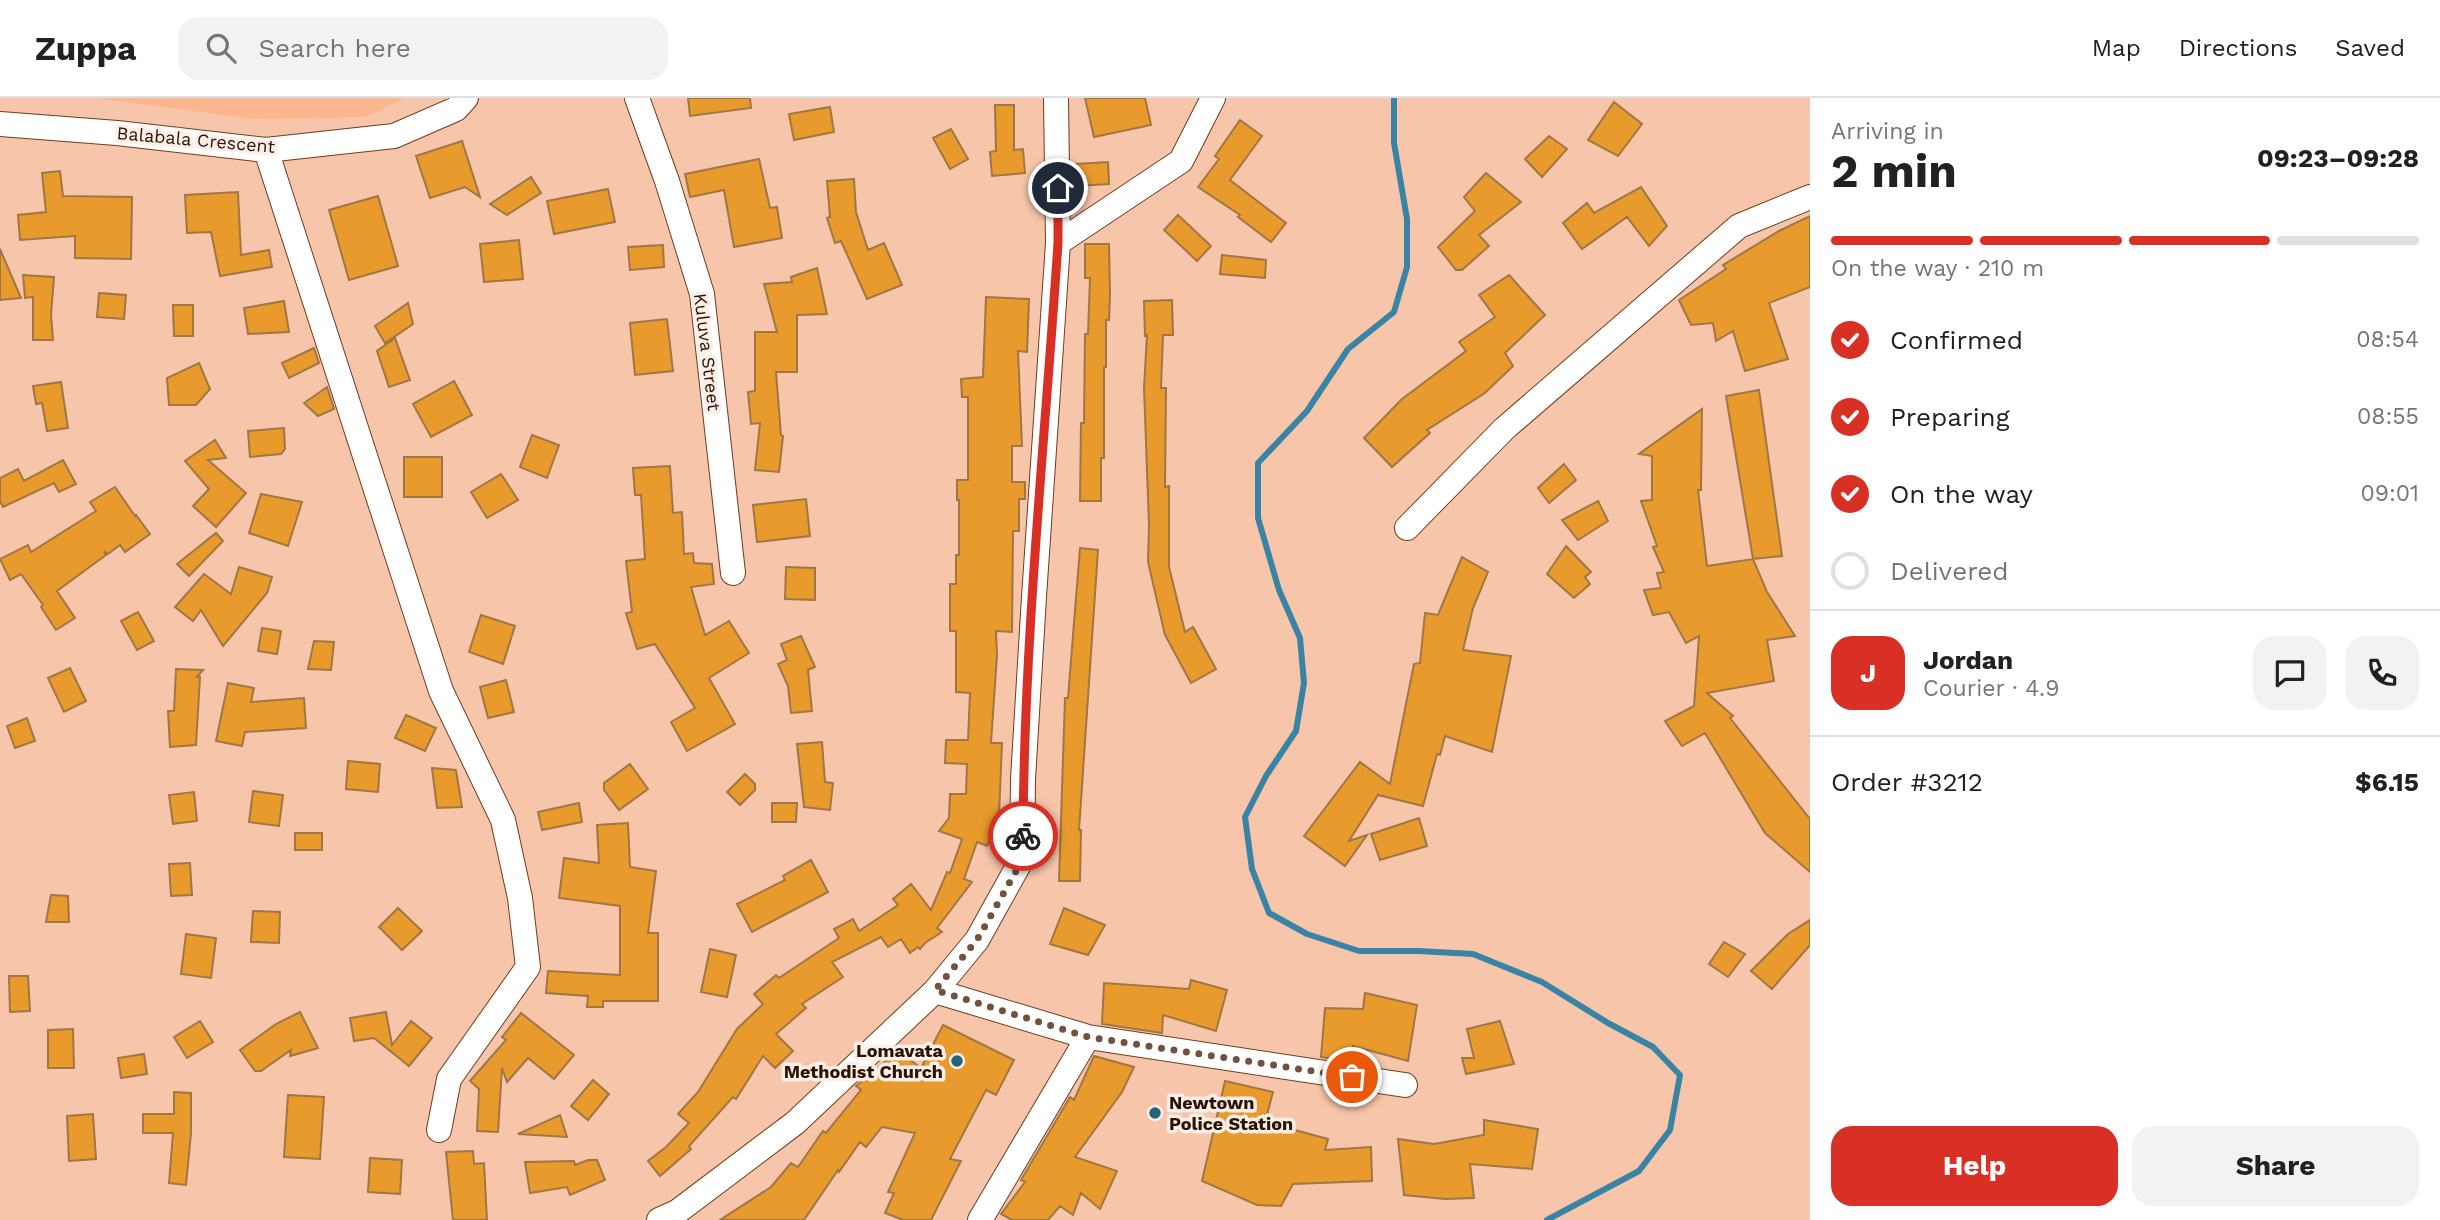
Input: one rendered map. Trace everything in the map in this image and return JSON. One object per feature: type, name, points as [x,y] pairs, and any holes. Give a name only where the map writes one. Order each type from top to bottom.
[{"type":"street","name":"Balabala Crescent","points":[[0,124],[117,133],[266,150],[394,136],[456,109],[466,98]]},
{"type":"street","name":"Kuluva Street","points":[[637,98],[667,181],[702,294],[733,573]]},
{"type":"street","points":[[659,1220],[677,1212],[795,1123],[935,990],[977,940],[1023,859],[1023,779],[1031,636],[1058,243],[1056,98]]},
{"type":"street","points":[[1058,243],[1181,161],[1213,98]]},
{"type":"street","points":[[266,150],[441,691],[503,820],[520,898],[528,967],[449,1079],[439,1130]]},
{"type":"street","points":[[1407,528],[1504,429],[1740,226],[1810,197]]},
{"type":"street","points":[[935,990],[1088,1037],[1405,1085]]},
{"type":"street","points":[[980,1220],[1088,1037]]},
{"type":"shaded area","points":[[97,98],[405,98],[367,117],[253,119]]},
{"type":"building","points":[[688,98],[750,98],[751,108],[690,116]]},
{"type":"building","points":[[1085,98],[1145,98],[1151,125],[1094,137]]},
{"type":"building","points":[[1614,102],[1642,124],[1618,156],[1588,140]]},
{"type":"building","points":[[995,105],[1014,105],[1014,150],[1023,149],[1025,173],[992,176],[990,152],[996,151]]},
{"type":"building","points":[[830,107],[834,132],[794,140],[789,114]]},
{"type":"building","points":[[1240,120],[1262,136],[1230,180],[1286,223],[1271,242],[1238,217],[1240,215],[1198,187],[1219,159],[1215,156]]},
{"type":"building","points":[[951,129],[968,159],[950,169],[933,138]]},
{"type":"building","points":[[1549,136],[1567,149],[1542,177],[1525,159]]},
{"type":"building","points":[[462,141],[480,197],[465,187],[430,198],[416,156]]},
{"type":"building","points":[[759,159],[770,208],[777,207],[782,238],[734,247],[724,190],[690,197],[685,174]]},
{"type":"building","points":[[1108,162],[1109,184],[1077,186],[1076,164]]},
{"type":"building","points":[[60,171],[63,196],[132,197],[131,259],[75,258],[75,236],[20,240],[18,215],[46,212],[42,173]]},
{"type":"building","points":[[1486,173],[1521,202],[1479,235],[1489,246],[1462,270],[1456,270],[1438,247],[1475,211],[1464,197]]},
{"type":"building","points":[[531,177],[541,193],[507,215],[490,204]]},
{"type":"building","points":[[854,179],[856,212],[868,250],[884,243],[902,285],[867,299],[841,241],[835,243],[827,218],[830,217],[827,181]]},
{"type":"building","points":[[1641,187],[1667,226],[1649,246],[1627,217],[1582,249],[1563,223],[1587,203],[1594,213]]},
{"type":"building","points":[[608,189],[615,222],[554,234],[547,201]]},
{"type":"building","points":[[238,192],[241,255],[269,250],[272,267],[220,276],[211,232],[187,233],[185,195]]},
{"type":"building","points":[[378,196],[398,266],[349,280],[329,210]]},
{"type":"building","points":[[1178,215],[1211,246],[1197,261],[1164,230]]},
{"type":"building","points":[[1810,216],[1810,287],[1769,303],[1788,359],[1745,371],[1733,331],[1716,341],[1713,323],[1691,325],[1679,300],[1726,269],[1723,265],[1779,231]]},
{"type":"building","points":[[519,240],[523,279],[484,282],[480,244]]},
{"type":"building","points":[[1085,244],[1109,244],[1110,295],[1109,320],[1106,320],[1101,501],[1080,501],[1081,423],[1084,423],[1085,334],[1088,334],[1090,278],[1085,278]]},
{"type":"building","points":[[663,245],[664,267],[630,270],[628,247]]},
{"type":"building","points":[[0,249],[21,298],[0,300]]},
{"type":"building","points":[[1222,255],[1266,260],[1265,278],[1220,274]]},
{"type":"building","points":[[817,268],[827,314],[797,315],[797,372],[776,372],[783,436],[779,472],[755,470],[760,423],[751,424],[748,392],[755,391],[755,332],[777,332],[764,284],[792,282],[791,277]]},
{"type":"building","points":[[23,275],[54,277],[51,315],[53,340],[33,340],[33,297],[25,298]]},
{"type":"building","points":[[1509,275],[1545,315],[1505,353],[1513,366],[1485,393],[1427,430],[1430,433],[1392,467],[1364,438],[1402,399],[1466,351],[1459,342],[1495,317],[1479,295]]},
{"type":"building","points":[[99,293],[126,295],[124,319],[97,317]]},
{"type":"building","points":[[986,297],[1029,299],[1027,352],[1018,351],[1022,446],[1012,446],[1012,482],[1025,482],[1025,499],[1019,499],[1019,531],[1013,531],[1012,632],[996,631],[991,743],[1002,743],[999,815],[987,846],[977,842],[964,879],[972,882],[937,928],[942,932],[920,949],[918,947],[910,953],[901,939],[888,947],[881,937],[832,962],[843,977],[802,1004],[806,1008],[776,1034],[793,1051],[775,1068],[763,1056],[736,1099],[733,1097],[689,1146],[691,1149],[660,1176],[648,1161],[689,1123],[678,1114],[698,1092],[737,1029],[763,1004],[754,994],[776,975],[779,978],[839,938],[834,929],[853,919],[859,931],[898,905],[893,899],[911,884],[931,910],[947,872],[950,873],[962,839],[939,831],[949,818],[950,794],[966,794],[967,764],[945,763],[946,740],[968,740],[970,693],[956,692],[956,631],[950,631],[950,584],[956,584],[956,555],[959,555],[957,480],[968,480],[968,397],[962,397],[961,379],[983,377]]},
{"type":"building","points":[[1172,300],[1173,335],[1163,335],[1161,388],[1166,388],[1165,487],[1169,486],[1169,567],[1185,632],[1193,627],[1216,669],[1191,683],[1165,635],[1148,562],[1144,388],[1147,335],[1145,336],[1144,301]]},
{"type":"building","points":[[284,301],[289,332],[248,334],[244,308]]},
{"type":"building","points":[[408,303],[413,324],[385,343],[375,326]]},
{"type":"building","points":[[173,305],[193,305],[193,336],[174,336]]},
{"type":"building","points":[[667,319],[673,371],[635,375],[630,323]]},
{"type":"building","points":[[395,338],[410,380],[389,387],[377,351]]},
{"type":"building","points":[[314,348],[319,363],[289,378],[282,363]]},
{"type":"building","points":[[199,363],[210,389],[196,405],[169,405],[167,378]]},
{"type":"building","points":[[454,381],[472,415],[431,437],[413,404]]},
{"type":"building","points":[[61,382],[68,428],[47,431],[42,403],[36,404],[33,386]]},
{"type":"building","points":[[327,387],[334,409],[318,416],[304,403]]},
{"type":"building","points":[[1759,390],[1782,556],[1753,559],[1726,396]]},
{"type":"building","points":[[1702,409],[1701,490],[1698,490],[1707,566],[1753,559],[1767,592],[1795,636],[1767,640],[1774,681],[1707,693],[1733,716],[1730,718],[1810,819],[1810,872],[1765,833],[1705,733],[1682,746],[1665,721],[1694,706],[1699,636],[1686,643],[1669,612],[1653,615],[1644,590],[1661,588],[1657,573],[1664,572],[1653,547],[1657,546],[1641,501],[1652,500],[1652,456],[1639,454]]},
{"type":"building","points":[[284,428],[285,449],[281,454],[250,457],[248,431]]},
{"type":"building","points":[[532,435],[559,445],[547,478],[520,467]]},
{"type":"building","points":[[215,440],[226,458],[208,460],[246,493],[216,527],[193,506],[209,489],[185,461]]},
{"type":"building","points":[[404,457],[442,457],[442,497],[404,497]]},
{"type":"building","points":[[63,460],[76,484],[59,492],[54,483],[3,507],[0,501],[0,478],[18,469],[24,481]]},
{"type":"building","points":[[1564,464],[1576,480],[1549,503],[1538,488]]},
{"type":"building","points":[[670,466],[673,513],[682,512],[684,554],[693,553],[694,563],[712,564],[714,584],[691,587],[705,635],[729,621],[749,653],[709,678],[735,724],[687,751],[671,722],[695,708],[655,644],[637,649],[626,613],[632,612],[626,561],[645,559],[641,495],[635,495],[633,468]]},
{"type":"building","points":[[501,474],[518,500],[487,518],[471,492]]},
{"type":"building","points":[[115,487],[150,534],[125,552],[120,545],[108,554],[104,551],[106,555],[57,591],[75,618],[56,630],[41,607],[43,605],[21,574],[10,580],[0,559],[28,545],[31,552],[96,511],[90,502]]},
{"type":"building","points":[[261,494],[302,502],[288,546],[249,533]]},
{"type":"building","points":[[806,499],[810,536],[757,542],[753,505]]},
{"type":"building","points":[[1598,501],[1608,521],[1578,540],[1562,520]]},
{"type":"building","points":[[216,533],[223,541],[189,576],[177,564]]},
{"type":"building","points":[[1566,546],[1591,572],[1585,577],[1590,584],[1574,598],[1547,574]]},
{"type":"building","points":[[1080,548],[1098,550],[1079,830],[1080,881],[1059,881],[1065,698],[1068,698]]},
{"type":"building","points":[[1462,557],[1488,572],[1473,608],[1463,650],[1511,656],[1492,752],[1445,736],[1440,755],[1437,754],[1423,806],[1378,795],[1349,841],[1367,835],[1345,866],[1304,836],[1360,762],[1390,784],[1414,664],[1420,663],[1425,613],[1438,615]]},
{"type":"building","points":[[239,567],[272,577],[267,593],[223,646],[201,610],[193,621],[175,607],[204,574],[231,594]]},
{"type":"building","points":[[786,567],[815,568],[815,600],[785,599]]},
{"type":"building","points":[[138,612],[154,641],[137,650],[121,621]]},
{"type":"building","points":[[481,615],[515,626],[503,664],[469,652]]},
{"type":"building","points":[[262,628],[281,631],[277,654],[258,651]]},
{"type":"building","points":[[801,636],[815,667],[808,670],[812,711],[791,713],[788,686],[778,664],[787,660],[781,644]]},
{"type":"building","points":[[314,641],[334,642],[331,670],[308,669]]},
{"type":"building","points":[[70,668],[86,701],[64,712],[48,678]]},
{"type":"building","points":[[176,669],[203,670],[197,677],[200,677],[196,745],[170,747],[168,711],[174,711]]},
{"type":"building","points":[[506,680],[514,712],[488,718],[480,687]]},
{"type":"building","points":[[228,683],[254,688],[251,702],[304,698],[306,728],[245,732],[242,746],[216,741]]},
{"type":"building","points":[[406,715],[436,728],[425,751],[395,738]]},
{"type":"building","points":[[27,718],[35,741],[15,748],[7,726]]},
{"type":"building","points":[[822,742],[825,782],[833,783],[830,810],[804,807],[797,744]]},
{"type":"building","points":[[348,761],[380,764],[378,792],[346,789]]},
{"type":"building","points":[[630,764],[648,789],[619,810],[604,790],[604,783]]},
{"type":"building","points":[[432,768],[456,770],[462,807],[437,808]]},
{"type":"building","points":[[745,774],[755,784],[755,790],[740,805],[727,792]]},
{"type":"building","points":[[253,791],[283,795],[279,826],[249,822]]},
{"type":"building","points":[[194,792],[197,821],[173,824],[169,795]]},
{"type":"building","points":[[579,803],[582,822],[542,830],[538,812]]},
{"type":"building","points":[[772,803],[797,803],[796,822],[772,822]]},
{"type":"building","points":[[1419,818],[1427,846],[1380,860],[1371,834]]},
{"type":"building","points":[[628,823],[630,867],[656,871],[648,933],[658,933],[658,1001],[603,1001],[603,1007],[587,1007],[588,996],[546,993],[548,971],[620,975],[620,906],[559,898],[564,858],[599,863],[597,825]]},
{"type":"building","points":[[295,833],[322,833],[322,850],[295,850]]},
{"type":"building","points":[[811,860],[828,892],[752,932],[737,904],[785,880],[783,876]]},
{"type":"building","points":[[190,863],[192,895],[171,896],[169,864]]},
{"type":"building","points":[[51,895],[68,896],[69,922],[46,922]]},
{"type":"building","points":[[398,908],[422,931],[402,950],[379,927]]},
{"type":"building","points":[[1064,908],[1105,925],[1088,955],[1050,944]]},
{"type":"building","points":[[253,911],[280,912],[279,943],[251,942]]},
{"type":"building","points":[[1810,920],[1810,945],[1772,989],[1751,971],[1788,934]]},
{"type":"building","points":[[186,934],[216,938],[211,978],[181,974]]},
{"type":"building","points":[[1724,942],[1745,954],[1728,977],[1709,964]]},
{"type":"building","points":[[710,949],[736,955],[727,997],[701,992]]},
{"type":"building","points":[[9,976],[28,976],[30,1011],[10,1012]]},
{"type":"building","points":[[1191,980],[1227,990],[1216,1031],[1163,1015],[1162,1033],[1102,1024],[1104,983],[1189,989]]},
{"type":"building","points":[[1365,993],[1417,1005],[1408,1061],[1353,1046],[1353,1062],[1321,1057],[1325,1008],[1363,1009]]},
{"type":"building","points":[[300,1012],[318,1048],[290,1056],[291,1050],[261,1071],[255,1071],[240,1050],[276,1024]]},
{"type":"building","points":[[386,1012],[392,1045],[411,1021],[432,1038],[409,1066],[374,1038],[354,1041],[350,1018]]},
{"type":"building","points":[[521,1013],[574,1055],[554,1079],[528,1058],[507,1082],[502,1068],[498,1132],[477,1131],[479,1089],[470,1081],[506,1040],[502,1037]]},
{"type":"building","points":[[200,1021],[213,1042],[187,1058],[174,1037]]},
{"type":"building","points":[[1500,1021],[1514,1064],[1466,1074],[1462,1058],[1474,1058],[1467,1029]]},
{"type":"building","points":[[943,1025],[1014,1060],[996,1095],[986,1090],[950,1159],[961,1161],[931,1220],[903,1220],[885,1213],[894,1193],[888,1192],[915,1133],[882,1127],[866,1147],[860,1142],[804,1220],[720,1220],[771,1187],[791,1163],[798,1167],[823,1131],[826,1133],[861,1090],[856,1086],[898,1051],[921,1068]]},
{"type":"building","points":[[73,1029],[74,1068],[48,1068],[48,1030]]},
{"type":"building","points":[[144,1054],[147,1074],[121,1078],[118,1058]]},
{"type":"building","points":[[1094,1056],[1134,1067],[1122,1092],[1075,1157],[1117,1171],[1100,1209],[1081,1193],[1073,1215],[1060,1206],[1048,1220],[1012,1220],[1001,1214],[1025,1182],[1021,1180],[1070,1097],[1074,1100]]},
{"type":"building","points":[[593,1080],[609,1094],[588,1120],[571,1106]]},
{"type":"building","points":[[1225,1081],[1273,1092],[1265,1122],[1328,1139],[1325,1150],[1371,1147],[1372,1181],[1293,1184],[1281,1206],[1257,1205],[1202,1181]]},
{"type":"building","points":[[174,1092],[191,1093],[191,1133],[186,1185],[169,1183],[173,1133],[143,1133],[143,1114],[174,1114]]},
{"type":"building","points":[[288,1095],[324,1097],[320,1159],[284,1157]]},
{"type":"building","points":[[93,1114],[96,1159],[69,1161],[67,1116]]},
{"type":"building","points":[[560,1115],[567,1137],[518,1134]]},
{"type":"building","points":[[1484,1120],[1538,1129],[1532,1169],[1470,1164],[1474,1198],[1445,1199],[1404,1195],[1398,1139],[1434,1144],[1484,1135]]},
{"type":"building","points":[[473,1151],[474,1164],[484,1163],[487,1220],[453,1220],[446,1152]]},
{"type":"building","points":[[370,1158],[402,1160],[400,1194],[368,1192]]},
{"type":"building","points":[[597,1160],[605,1180],[570,1195],[567,1187],[530,1193],[525,1162],[574,1161],[575,1165]]},
{"type":"waterway","points":[[1394,98],[1394,143],[1407,219],[1407,267],[1394,312],[1348,349],[1307,411],[1258,463],[1258,518],[1279,590],[1300,638],[1304,683],[1296,731],[1266,776],[1245,817],[1252,869],[1269,913],[1307,934],[1359,951],[1473,954],[1542,982],[1653,1047],[1680,1075],[1670,1130],[1639,1171],[1547,1220]]},
{"type":"way so far","points":[[1023,836],[1023,859],[977,940],[935,990],[1088,1037],[1352,1077]]},
{"type":"place","name":"Lomavata Methodist Church","points":[[957,1061]]},
{"type":"place","name":"Newtown Police Station","points":[[1155,1113]]},
{"type":"route","points":[[1023,836],[1023,779],[1058,243],[1058,188]]}]
